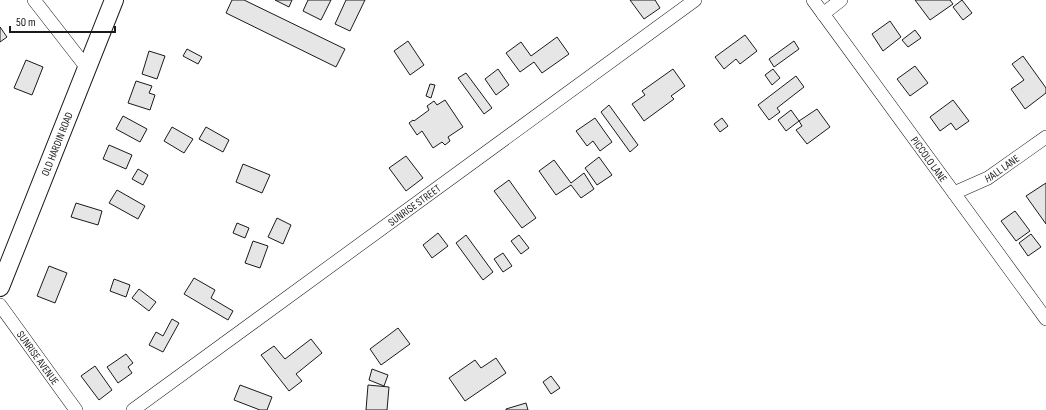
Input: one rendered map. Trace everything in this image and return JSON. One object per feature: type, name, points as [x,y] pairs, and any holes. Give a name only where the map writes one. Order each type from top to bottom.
[{"type":"main road","name":"OLD HARDIN ROAD","points":[[0,287],[114,0]]},
{"type":"street","points":[[34,0],[87,68]]},
{"type":"street","name":"SUNRISE STREET","points":[[132,410],[695,0]]},
{"type":"street","name":"PICCOLO LANE","points":[[813,0],[1046,319]]},
{"type":"street","points":[[823,14],[841,0]]},
{"type":"street","name":"HALL LANE","points":[[954,193],[988,178],[1046,137]]},
{"type":"street","name":"SUNRISE AVENUE","points":[[0,306],[76,410]]},
{"type":"building","points":[[232,0],[244,0],[345,49],[336,67],[226,13]]},
{"type":"building","points":[[275,0],[292,0],[289,7]]},
{"type":"building","points":[[308,0],[331,0],[321,20],[303,11]]},
{"type":"building","points":[[346,0],[365,0],[350,31],[335,24]]},
{"type":"building","points":[[630,0],[655,0],[660,8],[644,19]]},
{"type":"building","points":[[915,0],[950,0],[953,4],[930,20]]},
{"type":"building","points":[[962,0],[972,13],[963,20],[953,7]]},
{"type":"building","points":[[890,21],[901,37],[883,51],[872,34]]},
{"type":"building","points":[[0,27],[7,37],[0,42]]},
{"type":"building","points":[[915,30],[921,38],[908,47],[902,40]]},
{"type":"building","points":[[745,35],[757,51],[740,64],[736,59],[724,69],[715,57]]},
{"type":"building","points":[[557,37],[569,54],[542,73],[534,62],[520,72],[506,53],[521,42],[531,56]]},
{"type":"building","points":[[408,41],[424,65],[410,75],[394,51]]},
{"type":"building","points":[[794,41],[799,49],[774,67],[769,59]]},
{"type":"building","points":[[187,49],[202,57],[198,64],[183,56]]},
{"type":"building","points":[[149,51],[165,56],[157,79],[142,74]]},
{"type":"building","points":[[1023,56],[1046,88],[1046,93],[1025,109],[1011,89],[1024,80],[1012,64]]},
{"type":"building","points":[[26,60],[43,67],[32,95],[14,88]]},
{"type":"building","points":[[915,66],[928,83],[910,96],[897,79]]},
{"type":"building","points":[[498,69],[509,85],[496,95],[485,79]]},
{"type":"building","points":[[673,69],[685,86],[671,96],[674,99],[644,121],[632,104],[645,95],[642,91]]},
{"type":"building","points":[[773,69],[780,78],[772,85],[765,75]]},
{"type":"building","points":[[466,73],[492,108],[484,114],[458,78]]},
{"type":"building","points":[[796,76],[804,87],[777,108],[780,112],[769,120],[758,105]]},
{"type":"building","points":[[136,81],[152,86],[149,93],[155,95],[150,110],[128,103]]},
{"type":"building","points":[[430,84],[435,85],[431,98],[426,96]]},
{"type":"building","points":[[445,100],[463,127],[448,137],[450,141],[445,145],[442,142],[433,148],[422,131],[417,135],[409,123],[429,110],[427,106],[434,101],[437,105]]},
{"type":"building","points":[[953,100],[969,121],[956,130],[951,123],[940,131],[930,117]]},
{"type":"building","points":[[609,105],[638,145],[630,152],[601,112]]},
{"type":"building","points":[[817,109],[830,127],[807,144],[796,130],[802,126],[799,121]]},
{"type":"building","points":[[791,110],[799,121],[786,131],[778,120]]},
{"type":"building","points":[[123,116],[147,129],[140,142],[116,129]]},
{"type":"building","points":[[595,118],[612,142],[600,151],[593,141],[587,146],[576,131]]},
{"type":"building","points":[[722,118],[728,126],[720,132],[714,124]]},
{"type":"building","points":[[172,127],[193,139],[184,153],[164,141]]},
{"type":"building","points":[[206,127],[229,140],[223,152],[199,139]]},
{"type":"building","points":[[109,145],[132,155],[126,169],[103,159]]},
{"type":"building","points":[[406,156],[423,178],[406,191],[389,168]]},
{"type":"building","points":[[599,157],[612,175],[597,185],[585,168]]},
{"type":"building","points":[[554,160],[571,183],[584,173],[594,189],[581,198],[571,185],[556,195],[539,171]]},
{"type":"building","points":[[243,164],[270,175],[262,193],[236,182]]},
{"type":"building","points":[[138,169],[148,175],[143,185],[132,179]]},
{"type":"building","points":[[509,180],[536,218],[522,228],[494,191]]},
{"type":"building","points":[[1046,183],[1046,224],[1026,196]]},
{"type":"building","points":[[117,190],[145,206],[138,219],[109,203]]},
{"type":"building","points":[[76,203],[102,211],[98,225],[71,217]]},
{"type":"building","points":[[1015,211],[1030,231],[1016,241],[1001,221]]},
{"type":"building","points":[[277,218],[291,225],[283,244],[268,237]]},
{"type":"building","points":[[237,223],[249,228],[245,238],[233,233]]},
{"type":"building","points":[[438,233],[448,246],[432,258],[423,245]]},
{"type":"building","points":[[1031,234],[1041,247],[1028,256],[1019,243]]},
{"type":"building","points":[[466,235],[493,272],[483,280],[456,243]]},
{"type":"building","points":[[519,235],[529,248],[521,254],[511,241]]},
{"type":"building","points":[[253,241],[268,246],[260,268],[245,263]]},
{"type":"building","points":[[503,253],[512,266],[503,272],[494,259]]},
{"type":"building","points":[[49,266],[67,273],[55,303],[37,296]]},
{"type":"building","points":[[194,278],[215,290],[211,298],[233,311],[228,320],[184,294]]},
{"type":"building","points":[[114,279],[130,285],[126,297],[110,291]]},
{"type":"building","points":[[139,289],[156,302],[149,311],[132,298]]},
{"type":"building","points":[[172,319],[179,323],[163,352],[149,345],[156,332],[163,336]]},
{"type":"building","points":[[398,328],[410,344],[381,365],[370,349]]},
{"type":"building","points":[[311,339],[322,353],[296,374],[302,381],[289,391],[261,355],[274,346],[285,359]]},
{"type":"building","points":[[126,354],[133,363],[128,367],[132,373],[118,383],[107,367]]},
{"type":"building","points":[[496,358],[506,373],[465,401],[449,378],[475,360],[481,368]]},
{"type":"building","points":[[95,366],[112,390],[99,400],[81,376]]},
{"type":"building","points":[[372,369],[388,375],[384,386],[369,380]]},
{"type":"building","points":[[551,376],[560,388],[551,394],[543,382]]},
{"type":"building","points":[[240,385],[272,397],[267,410],[260,410],[234,400]]},
{"type":"building","points":[[368,385],[389,387],[387,410],[366,410]]},
{"type":"building","points":[[526,403],[528,410],[506,410],[506,409]]}]
